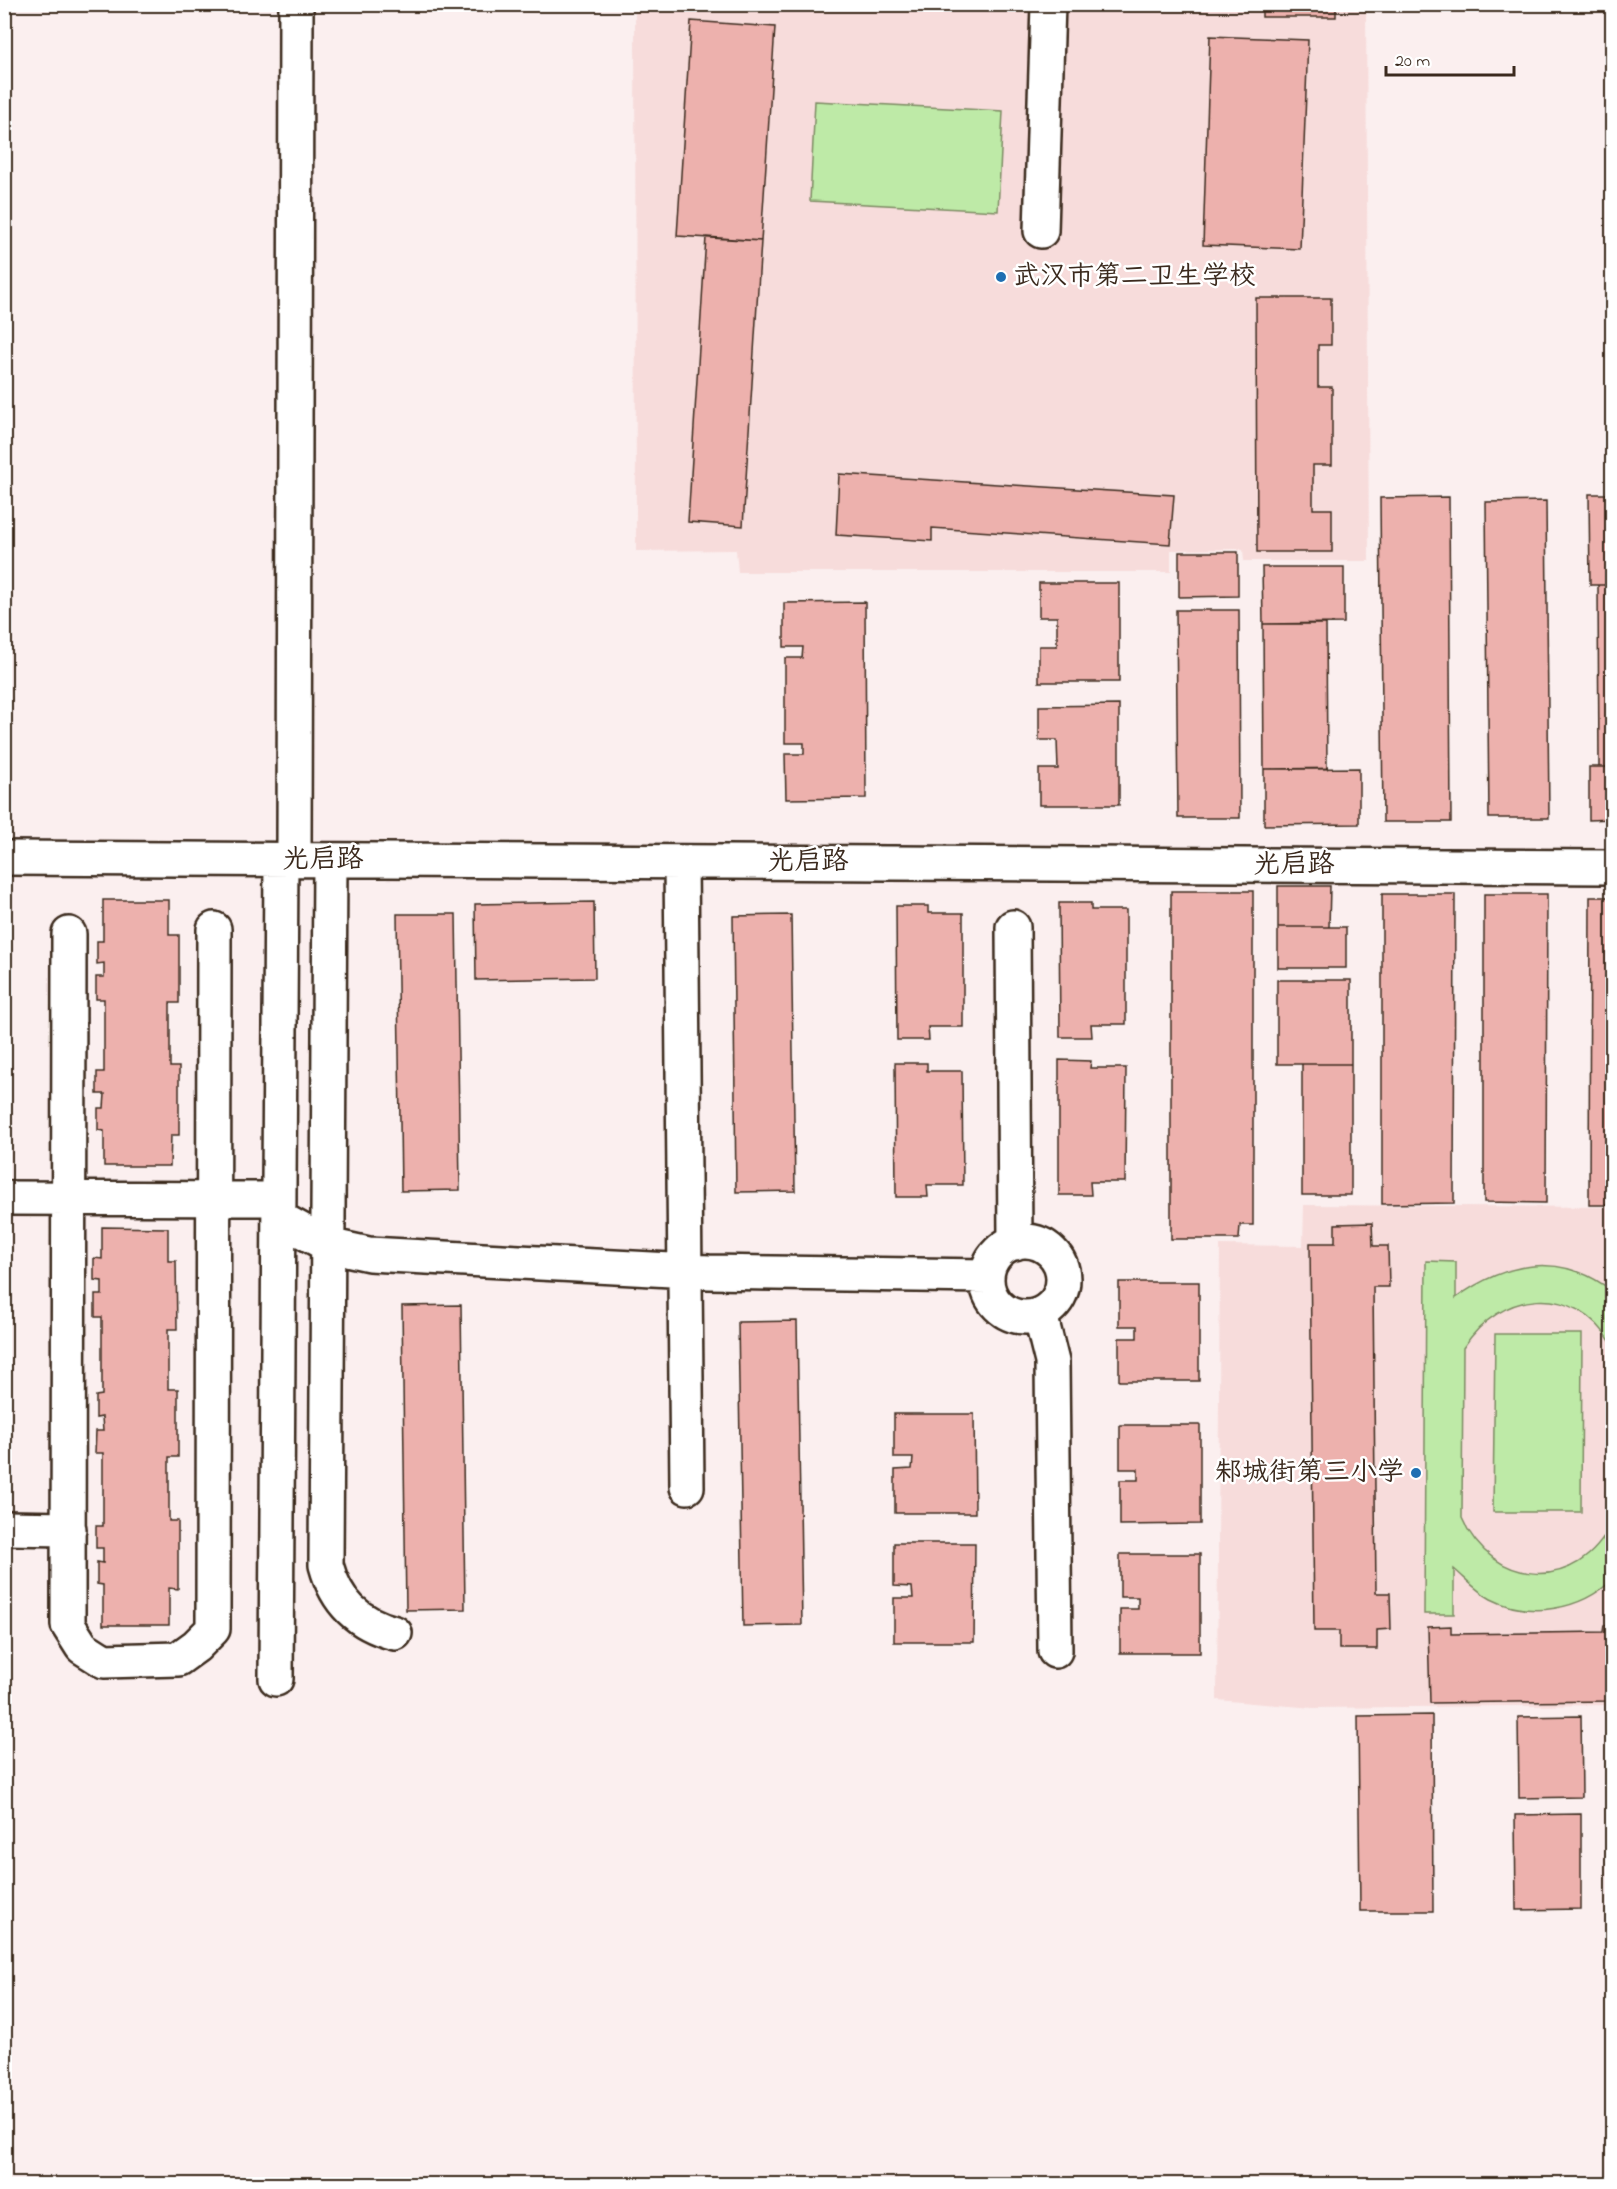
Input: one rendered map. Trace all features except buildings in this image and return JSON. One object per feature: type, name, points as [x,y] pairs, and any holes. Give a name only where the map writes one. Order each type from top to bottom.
[{"type":"street","points":[[276,1679],[279,1208],[288,859],[296,4]]},
{"type":"street","points":[[1041,231],[1048,4]]},
{"type":"street","name":"光启路","points":[[4,858],[1612,867]]},
{"type":"street","points":[[330,860],[326,1565],[339,1598],[351,1611],[379,1629],[395,1633]]},
{"type":"street","points":[[681,862],[687,1487]]},
{"type":"street","points":[[1013,927],[1015,1243]]},
{"type":"street","points":[[69,934],[68,1625],[82,1647],[92,1655],[104,1660],[178,1659],[196,1646],[213,1629],[214,929]]},
{"type":"street","points":[[4,1198],[213,1198],[279,1208],[328,1245],[369,1254],[685,1271],[987,1276]]},
{"type":"street","points":[[1024,1240],[1040,1244],[1053,1252],[1062,1266],[1064,1282],[1060,1298],[1050,1310],[1019,1318],[1004,1312],[994,1302],[988,1290],[987,1276],[998,1252],[1024,1240]]},
{"type":"street","points":[[1040,1314],[1052,1362],[1055,1651]]},
{"type":"street","points":[[4,1528],[69,1529]]},
{"type":"shaded area","name":"武汉市第二卫生学校","points":[[635,5],[1366,5],[1369,561],[1244,561],[1243,549],[1171,550],[1171,572],[738,572],[736,550],[636,551]]},
{"type":"shaded area","name":"邾城街第三小学","points":[[1304,1205],[1612,1207],[1612,1705],[1313,1708],[1217,1700],[1220,1245],[1303,1246]]},
{"type":"green space","points":[[815,101],[1003,111],[998,211],[810,201]]},
{"type":"green space","points":[[1426,1261],[1456,1262],[1456,1298],[1494,1276],[1513,1269],[1533,1266],[1553,1266],[1573,1270],[1593,1278],[1612,1291],[1612,1344],[1596,1324],[1578,1310],[1558,1302],[1537,1301],[1516,1305],[1497,1314],[1478,1329],[1463,1348],[1462,1518],[1476,1541],[1494,1558],[1514,1569],[1536,1573],[1558,1571],[1579,1562],[1597,1546],[1612,1523],[1612,1580],[1586,1598],[1555,1608],[1522,1609],[1491,1599],[1454,1569],[1454,1614],[1424,1614]]},
{"type":"green space","points":[[1495,1334],[1582,1334],[1581,1512],[1493,1512]]},
{"type":"place","name":"武汉市第二卫生学校","points":[[1001,277]]},
{"type":"place","name":"邾城街第三小学","points":[[1416,1473]]}]
